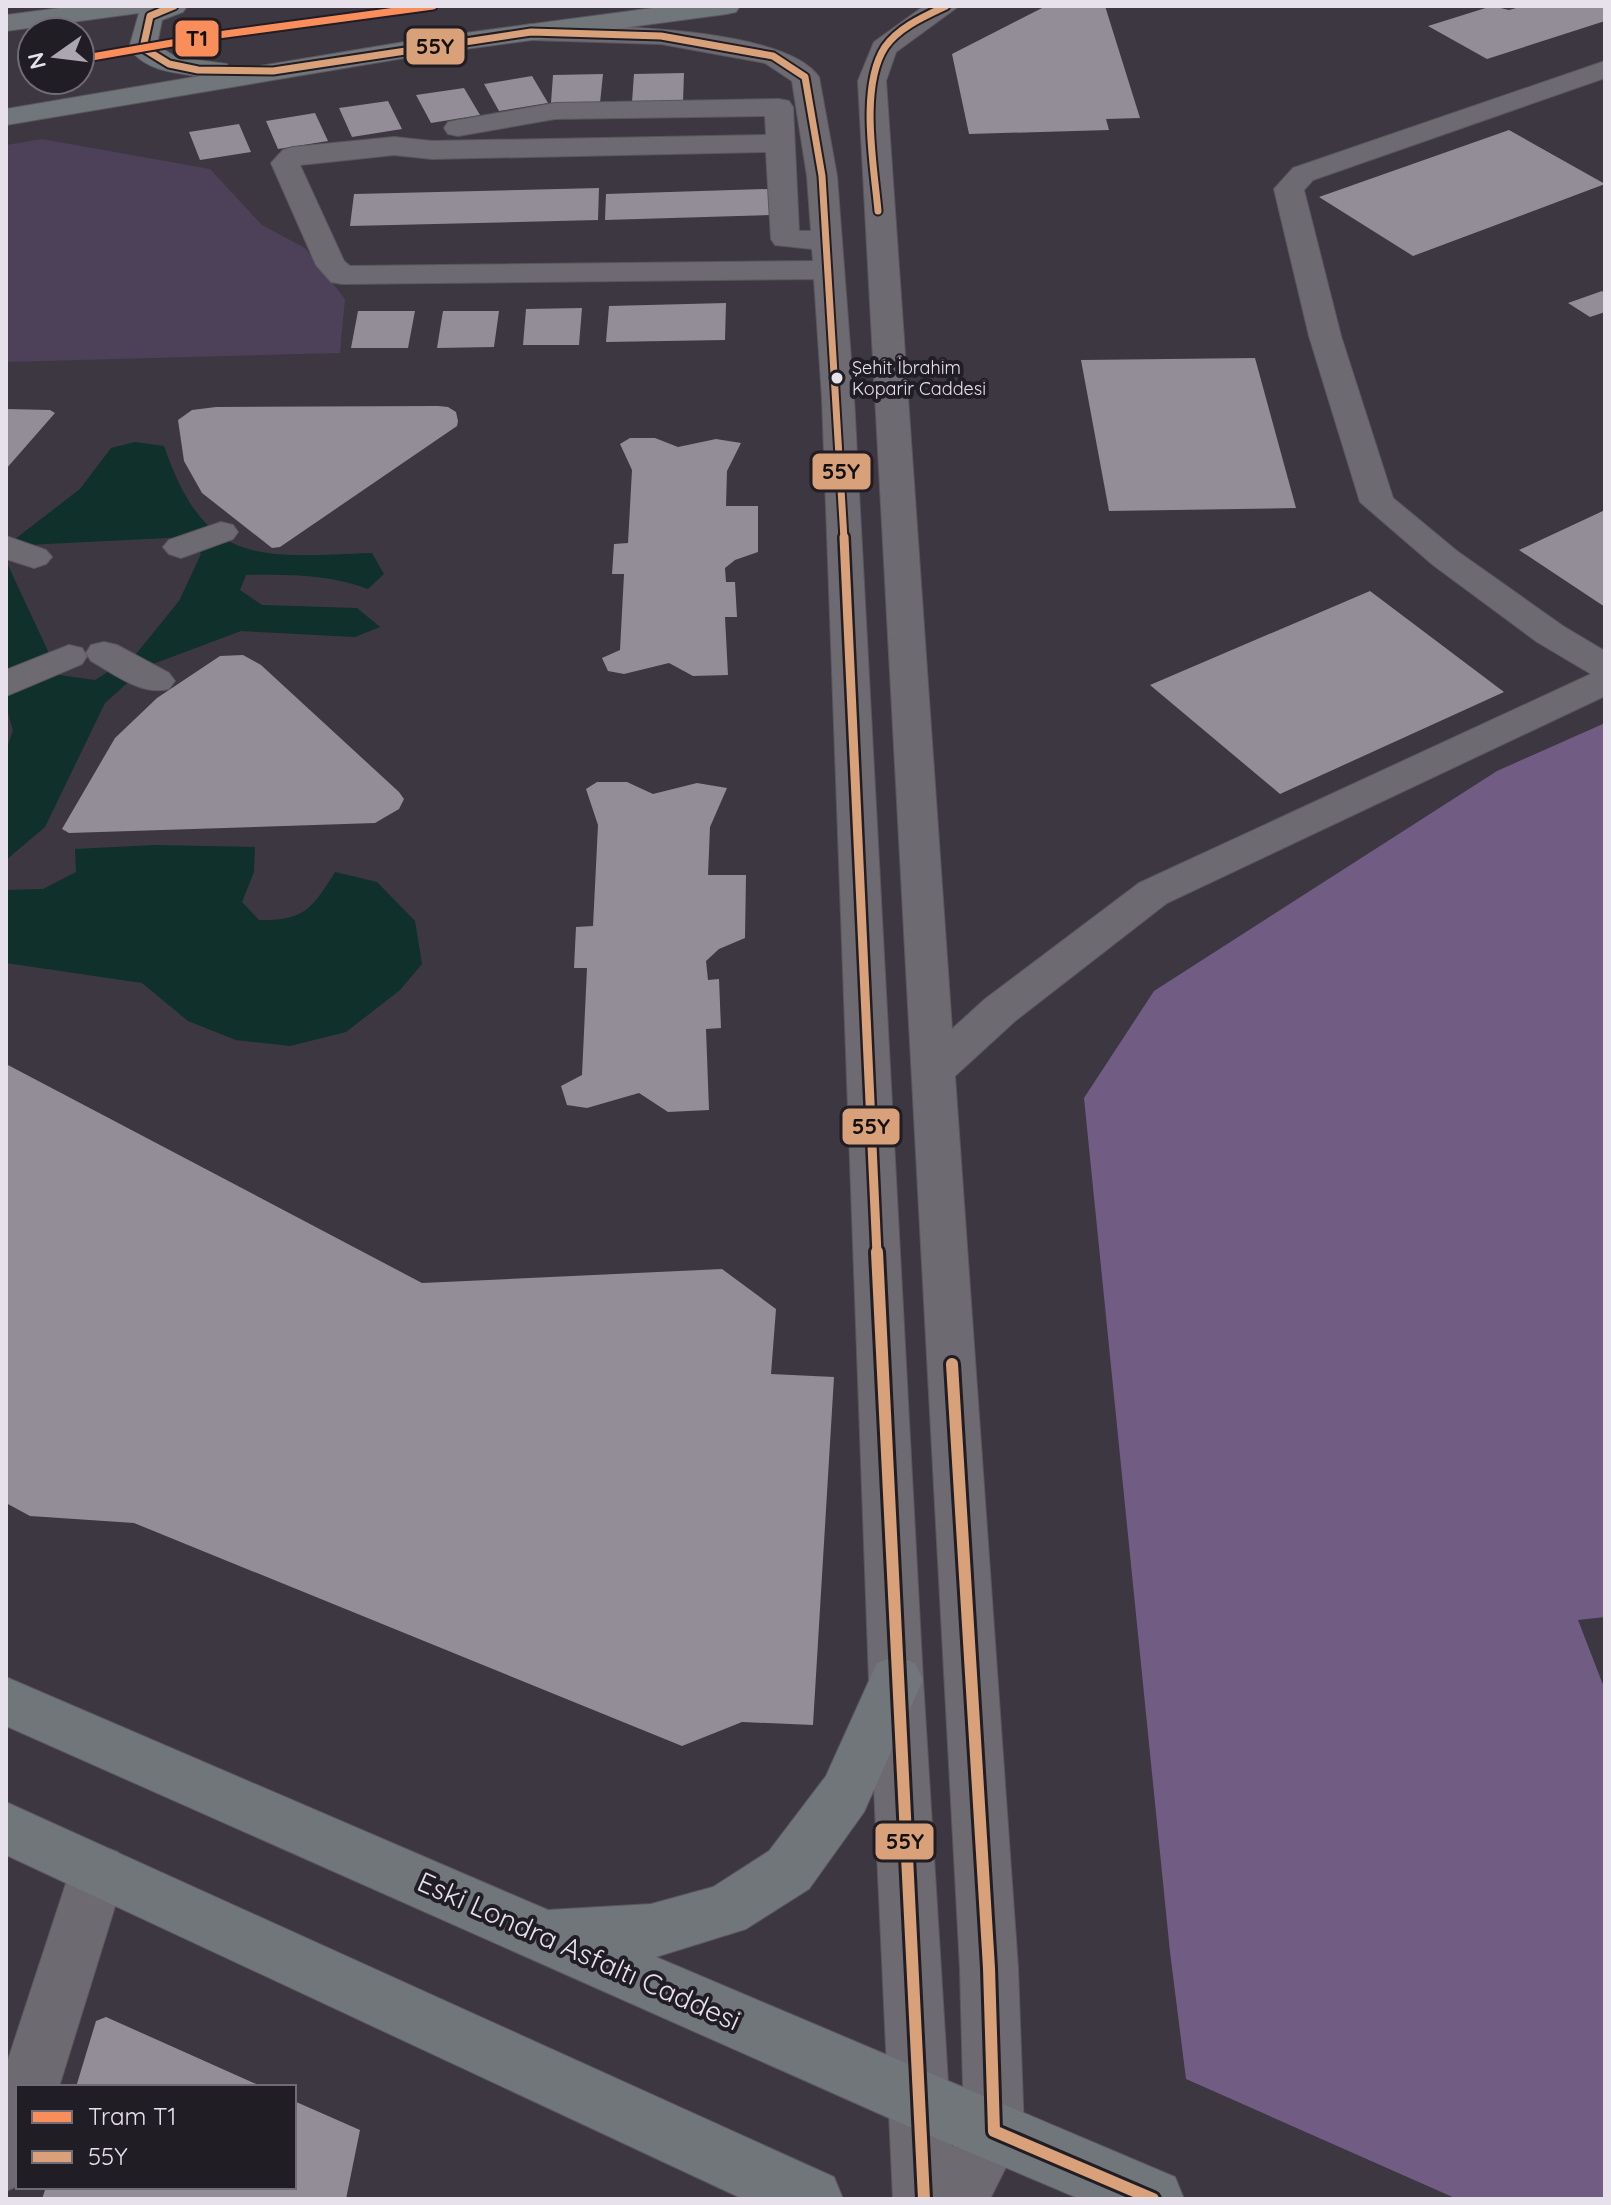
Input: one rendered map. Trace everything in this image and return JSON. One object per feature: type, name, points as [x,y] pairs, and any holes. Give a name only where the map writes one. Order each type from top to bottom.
[{"type":"main road","points":[[6,23],[45,11],[135,6]]},
{"type":"main road","points":[[174,6],[150,16],[143,48],[169,64],[198,70],[273,71]]},
{"type":"main road","points":[[6,117],[273,71],[727,6]]},
{"type":"main road","points":[[545,1936],[651,1931],[726,1910],[789,1870],[845,1794],[896,1680]]},
{"type":"main road","name":"Eski Londra Asfaltı Caddesi","points":[[6,1701],[919,2101],[1153,2199]]},
{"type":"main road","points":[[6,1828],[812,2199]]},
{"type":"street","points":[[946,6],[934,11],[884,48],[872,81],[877,206],[989,1968],[994,2131],[956,2199]]},
{"type":"street","points":[[531,32],[661,36],[773,56],[805,77],[822,176],[838,398],[896,1680],[924,2199]]},
{"type":"street","points":[[1605,69],[1303,174],[1289,189],[1325,336],[1377,502],[1445,558],[1550,634],[1605,667]]},
{"type":"street","points":[[781,143],[786,239],[828,256],[342,275],[331,265],[285,163],[293,156],[394,146],[432,150],[781,143]]},
{"type":"street","points":[[181,547],[221,532]]},
{"type":"street","points":[[6,684],[87,655],[156,681]]},
{"type":"street","points":[[933,1071],[1000,1010],[1153,893],[1605,682]]},
{"type":"street","points":[[30,2085],[98,1871]]},
{"type":"street","points":[[6,2160],[16,2129]]},
{"type":"shaded area","points":[[42,139],[210,169],[262,225],[305,248],[345,299],[340,353],[6,362],[6,145]]},
{"type":"shaded area","points":[[135,442],[164,446],[180,486],[198,515],[218,535],[241,547],[298,555],[372,553],[384,574],[368,589],[323,578],[246,575],[240,590],[262,605],[357,608],[380,627],[355,637],[241,631],[145,667],[105,703],[45,827],[6,860],[6,750],[13,731],[6,706],[6,546],[80,489],[111,448]],"holes":[[[187,537],[201,554],[179,601],[136,654],[95,680],[59,675],[7,563],[26,545]]]},
{"type":"shaded area","points":[[1605,723],[1605,1617],[1578,1620],[1605,1690],[1605,2199],[1457,2199],[1186,2079],[1170,1952],[1084,1098],[1154,991],[1497,771]]},
{"type":"shaded area","points":[[155,845],[255,847],[254,872],[242,902],[259,920],[287,918],[305,910],[313,904],[335,872],[377,882],[415,921],[422,964],[400,990],[346,1032],[290,1046],[236,1040],[188,1021],[142,983],[6,963],[6,890],[43,889],[76,872],[75,849]]},
{"type":"building","points":[[1105,6],[1140,118],[1106,119],[1109,130],[969,134],[952,54],[1042,8]]},
{"type":"building","points":[[1492,6],[1509,10],[1523,6],[1605,6],[1605,21],[1487,59],[1428,26]]},
{"type":"building","points":[[684,73],[683,102],[632,102],[634,74]]},
{"type":"building","points":[[603,74],[600,103],[551,103],[553,75]]},
{"type":"building","points":[[532,76],[548,103],[499,111],[484,84]]},
{"type":"building","points":[[464,88],[480,115],[431,123],[416,95]]},
{"type":"building","points":[[388,101],[402,129],[352,137],[339,108]]},
{"type":"building","points":[[315,113],[328,141],[278,149],[266,121]]},
{"type":"building","points":[[239,124],[251,152],[200,160],[189,132]]},
{"type":"building","points":[[1509,130],[1605,184],[1413,256],[1319,197]]},
{"type":"building","points":[[599,188],[598,220],[350,226],[354,194]]},
{"type":"building","points":[[768,189],[771,215],[605,220],[606,194]]},
{"type":"building","points":[[1602,291],[1605,294],[1605,312],[1590,317],[1568,303]]},
{"type":"building","points":[[726,303],[725,340],[606,342],[609,306]]},
{"type":"building","points":[[582,308],[579,345],[523,345],[526,309]]},
{"type":"building","points":[[358,311],[415,311],[408,348],[351,348]]},
{"type":"building","points":[[443,311],[499,311],[494,347],[437,348]]},
{"type":"building","points":[[1255,358],[1296,508],[1109,511],[1081,360]]},
{"type":"building","points":[[438,406],[456,412],[458,421],[457,426],[280,547],[272,548],[202,493],[184,461],[178,420],[192,410],[216,407]]},
{"type":"building","points":[[6,409],[50,410],[55,413],[6,469]]},
{"type":"building","points":[[630,438],[655,438],[678,447],[716,439],[741,443],[727,471],[726,506],[758,506],[758,552],[735,560],[725,568],[726,582],[735,582],[737,617],[725,617],[728,675],[693,676],[669,663],[624,674],[608,671],[602,658],[620,650],[624,574],[612,574],[614,544],[628,543],[632,470],[620,444]]},
{"type":"building","points":[[1605,510],[1605,607],[1519,550]]},
{"type":"building","points":[[1370,591],[1504,692],[1280,794],[1150,685]]},
{"type":"building","points":[[243,655],[261,665],[399,792],[404,799],[399,809],[375,823],[69,833],[62,829],[115,738],[157,698],[220,656]]},
{"type":"building","points":[[597,782],[627,782],[653,794],[697,783],[727,788],[710,827],[708,875],[746,875],[745,938],[719,949],[706,961],[708,980],[719,979],[721,1028],[706,1029],[709,1110],[668,1112],[639,1093],[587,1108],[567,1105],[561,1086],[582,1075],[587,968],[574,968],[576,927],[593,926],[598,825],[586,789]]},
{"type":"building","points":[[6,1064],[422,1283],[722,1269],[776,1309],[771,1374],[834,1377],[813,1725],[742,1722],[682,1746],[134,1523],[30,1516],[6,1503]]},
{"type":"building","points":[[106,2017],[259,2085],[77,2085],[96,2021]]},
{"type":"building","points":[[296,2102],[360,2130],[346,2199],[42,2199],[45,2189],[296,2189]]},
{"type":"tram line","name":"T1","points":[[96,56],[218,35],[433,6]]},
{"type":"transit line","name":"55Y","points":[[174,6],[150,16],[143,48],[169,64],[198,70],[273,71],[531,32],[661,36],[773,56],[805,77],[822,176],[838,398],[896,1680],[924,2199]]},
{"type":"transit line","name":"55Y","points":[[878,211],[871,128],[877,65],[884,49],[904,29],[946,6]]},
{"type":"transit line","name":"55Y","points":[[952,1364],[989,1968],[994,2131],[1153,2199]]},
{"type":"place","name":"Şehit İbrahim Koparir Caddesi","points":[[837,378]]}]
